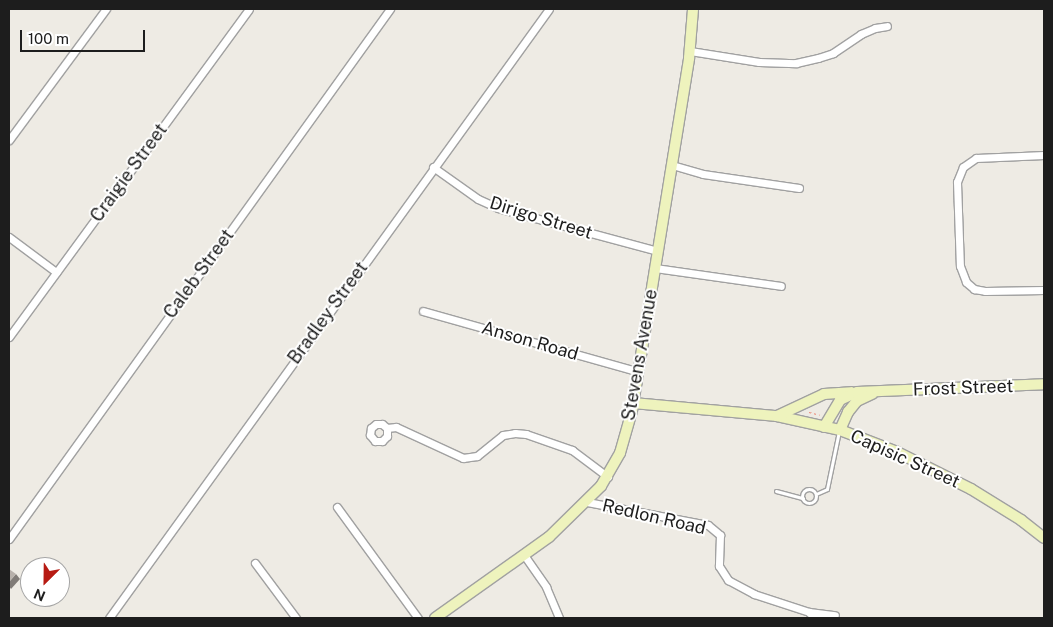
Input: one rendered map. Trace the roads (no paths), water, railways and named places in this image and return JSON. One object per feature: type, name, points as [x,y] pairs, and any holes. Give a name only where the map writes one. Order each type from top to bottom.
[{"type":"street","points":[[9,140],[106,9]]},
{"type":"street","name":"Craigie Street","points":[[9,337],[249,9]]},
{"type":"street","name":"Caleb Street","points":[[9,539],[390,9]]},
{"type":"street","name":"Bradley Street","points":[[109,618],[433,167],[550,9]]},
{"type":"street","name":"Stevens Avenue","points":[[435,618],[549,537],[587,502],[608,477],[620,453],[633,403],[690,51],[693,9]]},
{"type":"street","points":[[690,51],[759,62],[796,62],[833,53],[861,34],[875,28],[887,26]]},
{"type":"street","points":[[1044,156],[976,158],[963,166],[957,182],[960,266],[966,282],[974,289],[985,291],[1044,290]]},
{"type":"street","points":[[672,165],[703,174],[799,188]]},
{"type":"street","name":"Dirigo Street","points":[[433,167],[478,199],[498,208],[657,251]]},
{"type":"street","points":[[9,237],[56,272]]},
{"type":"street","points":[[655,268],[781,286]]},
{"type":"street","name":"Anson Road","points":[[423,311],[637,371]]},
{"type":"street","name":"Frost Street","points":[[777,416],[824,394],[1044,384]]},
{"type":"street","name":"Frost Street","points":[[840,430],[848,412],[856,401],[882,391]]},
{"type":"street","points":[[825,421],[840,400],[857,392]]},
{"type":"street","name":"Capisic Street","points":[[633,403],[825,421],[840,430],[895,452],[971,489],[1021,520],[1044,538]]},
{"type":"street","points":[[386,428],[398,428],[463,458],[477,456],[503,435],[520,433],[572,450],[608,477]]},
{"type":"street","name":"Redlon Road","points":[[587,502],[708,525],[720,535],[719,566],[728,580],[754,594],[809,612]]},
{"type":"street","points":[[337,507],[418,618]]},
{"type":"street","points":[[524,555],[546,587],[559,618]]},
{"type":"street","points":[[255,563],[296,618]]},
{"type":"street","points":[[809,612],[836,615]]},
{"type":"street","points":[[809,612],[814,618]]},
{"type":"lane","points":[[816,494],[827,489],[840,430]]},
{"type":"lane","points":[[776,491],[803,498],[810,502],[816,499],[814,490],[808,489],[804,491],[803,498]]}]
